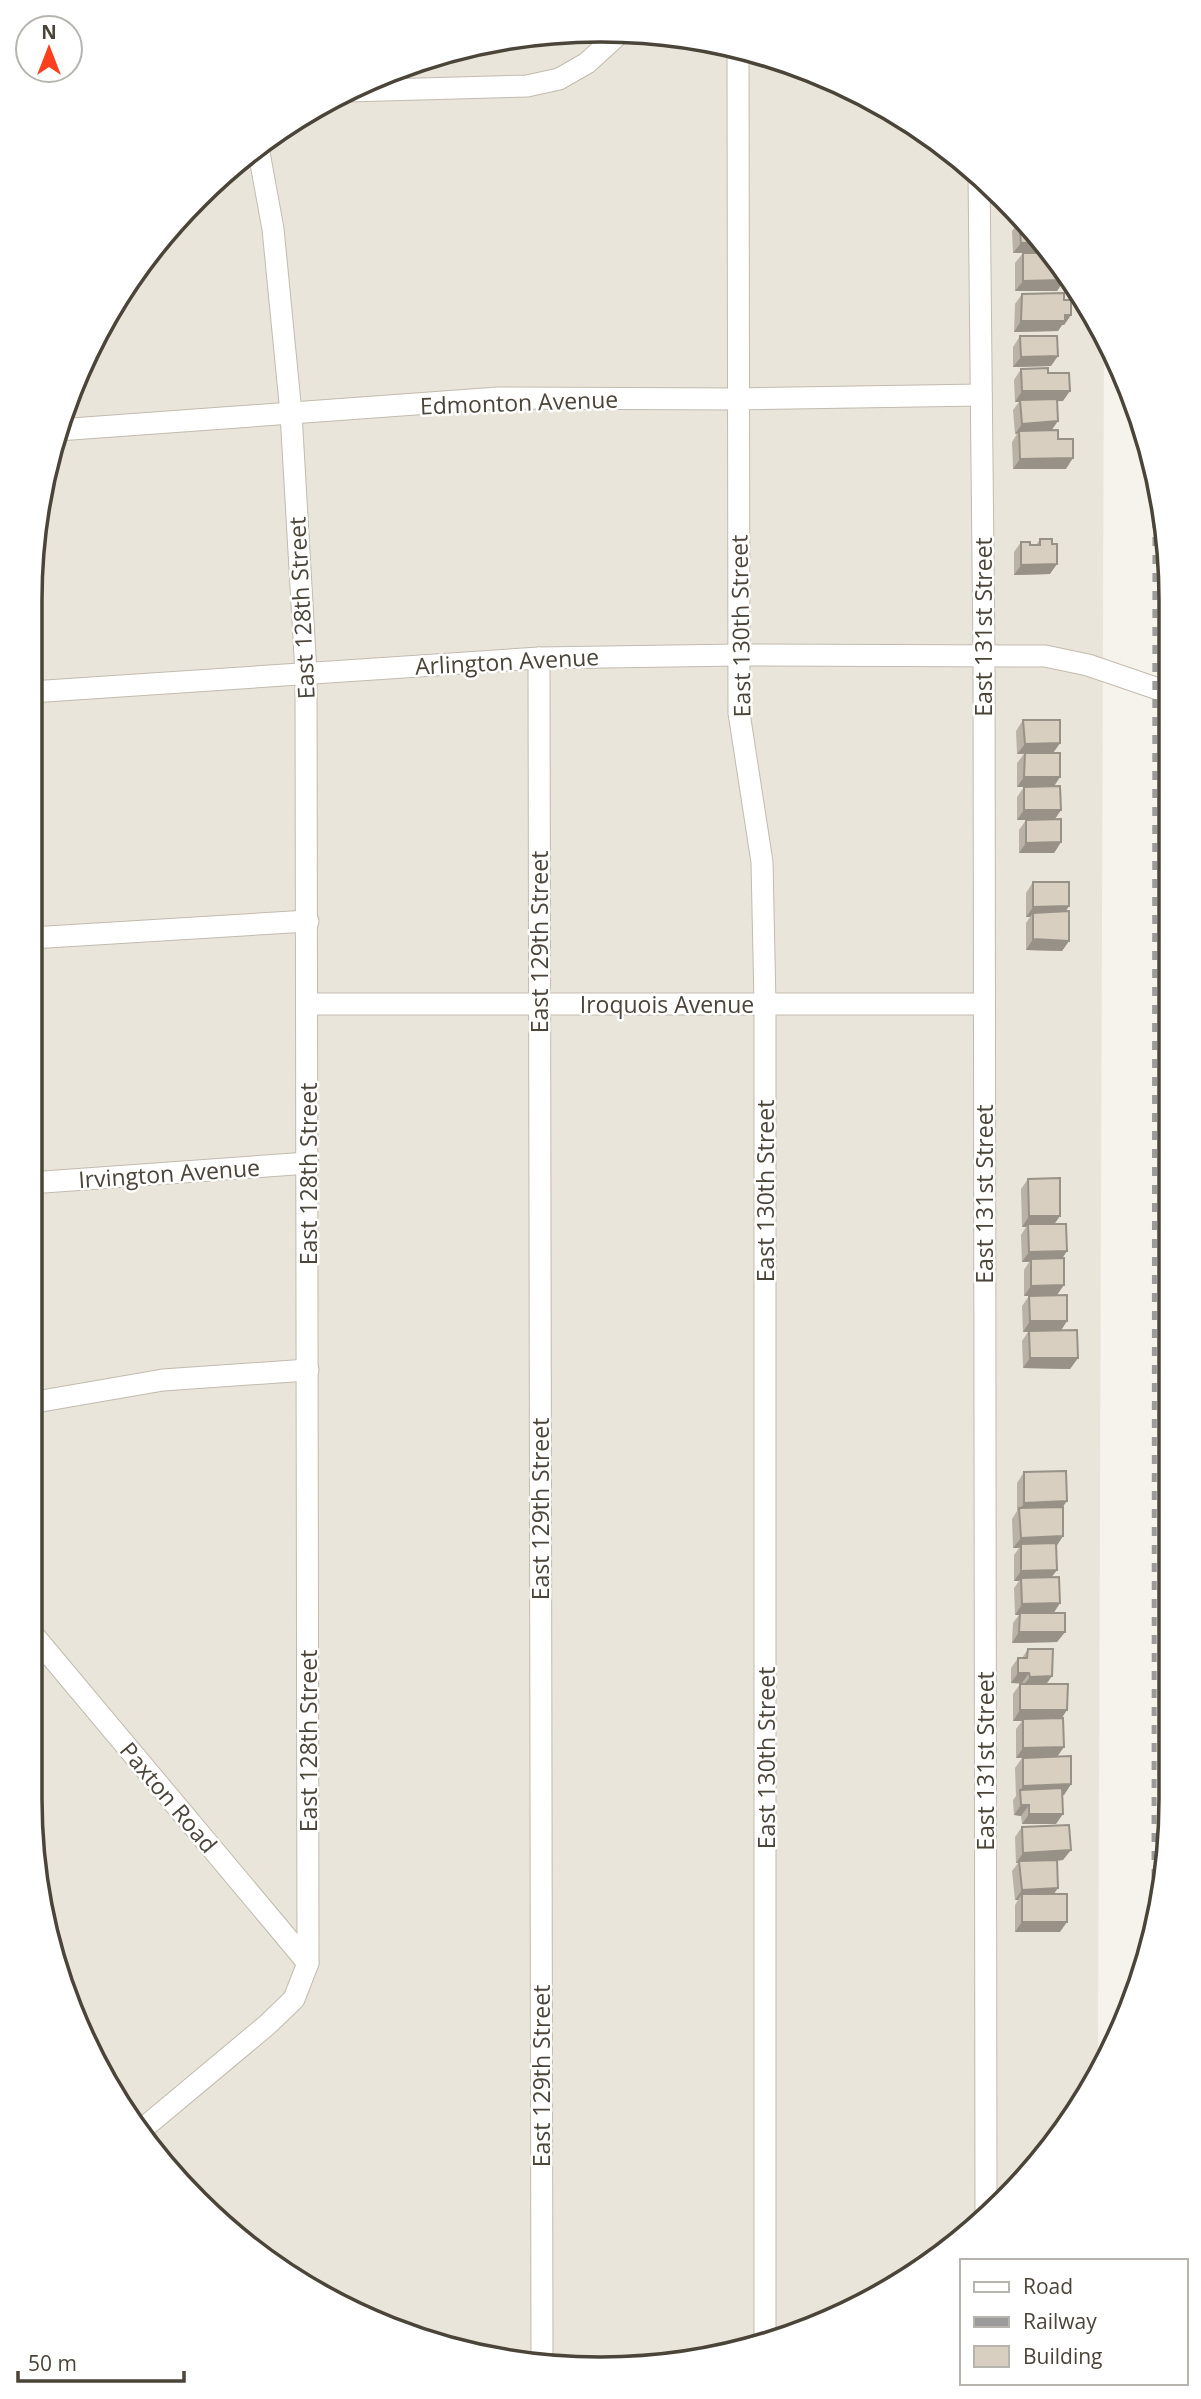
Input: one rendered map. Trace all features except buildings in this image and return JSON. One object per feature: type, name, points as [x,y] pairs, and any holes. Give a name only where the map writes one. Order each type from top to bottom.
[{"type":"street","points":[[375,90],[527,86],[559,79],[587,63],[610,42]]},
{"type":"street","name":"East 130th Street","points":[[738,59],[739,713],[762,862],[765,1004],[765,2332]]},
{"type":"street","name":"East 128th Street","points":[[147,2125],[267,2025],[294,1999],[308,1963],[306,673],[291,413],[273,229],[260,158]]},
{"type":"street","name":"East 131st Street","points":[[978,190],[984,655],[986,2202]]},
{"type":"street","name":"Edmonton Avenue","points":[[69,429],[498,398],[981,396]]},
{"type":"street","name":"Arlington Avenue","points":[[42,691],[539,657],[739,655],[1045,656],[1067,659],[1159,689]]},
{"type":"street","name":"East 129th Street","points":[[539,657],[542,2354]]},
{"type":"street","points":[[42,937],[308,921]]},
{"type":"street","name":"Iroquois Avenue","points":[[308,1004],[984,1004]]},
{"type":"street","name":"Irvington Avenue","points":[[42,1182],[308,1163]]},
{"type":"street","points":[[42,1401],[163,1380],[308,1370]]},
{"type":"street","name":"Paxton Road","points":[[42,1645],[308,1963]]},
{"type":"shaded area","points":[[564,43],[637,43],[745,61],[814,85],[880,117],[940,157],[969,181],[1020,232],[1065,290],[1104,360],[1098,2052],[1065,2109],[1044,2138],[1020,2167],[969,2218],[911,2263],[848,2299],[814,2314],[745,2338],[637,2356],[564,2356],[528,2352],[456,2338],[421,2327],[353,2299],[290,2263],[232,2218],[181,2167],[136,2109],[100,2046],[72,1978],[53,1907],[43,1835],[42,1798],[42,600],[43,564],[53,492],[72,421],[100,353],[136,290],[181,232],[232,181],[261,157],[290,136],[353,100],[421,72],[492,53]]},
{"type":"railway","points":[[1154,1871],[1155,537]]}]
